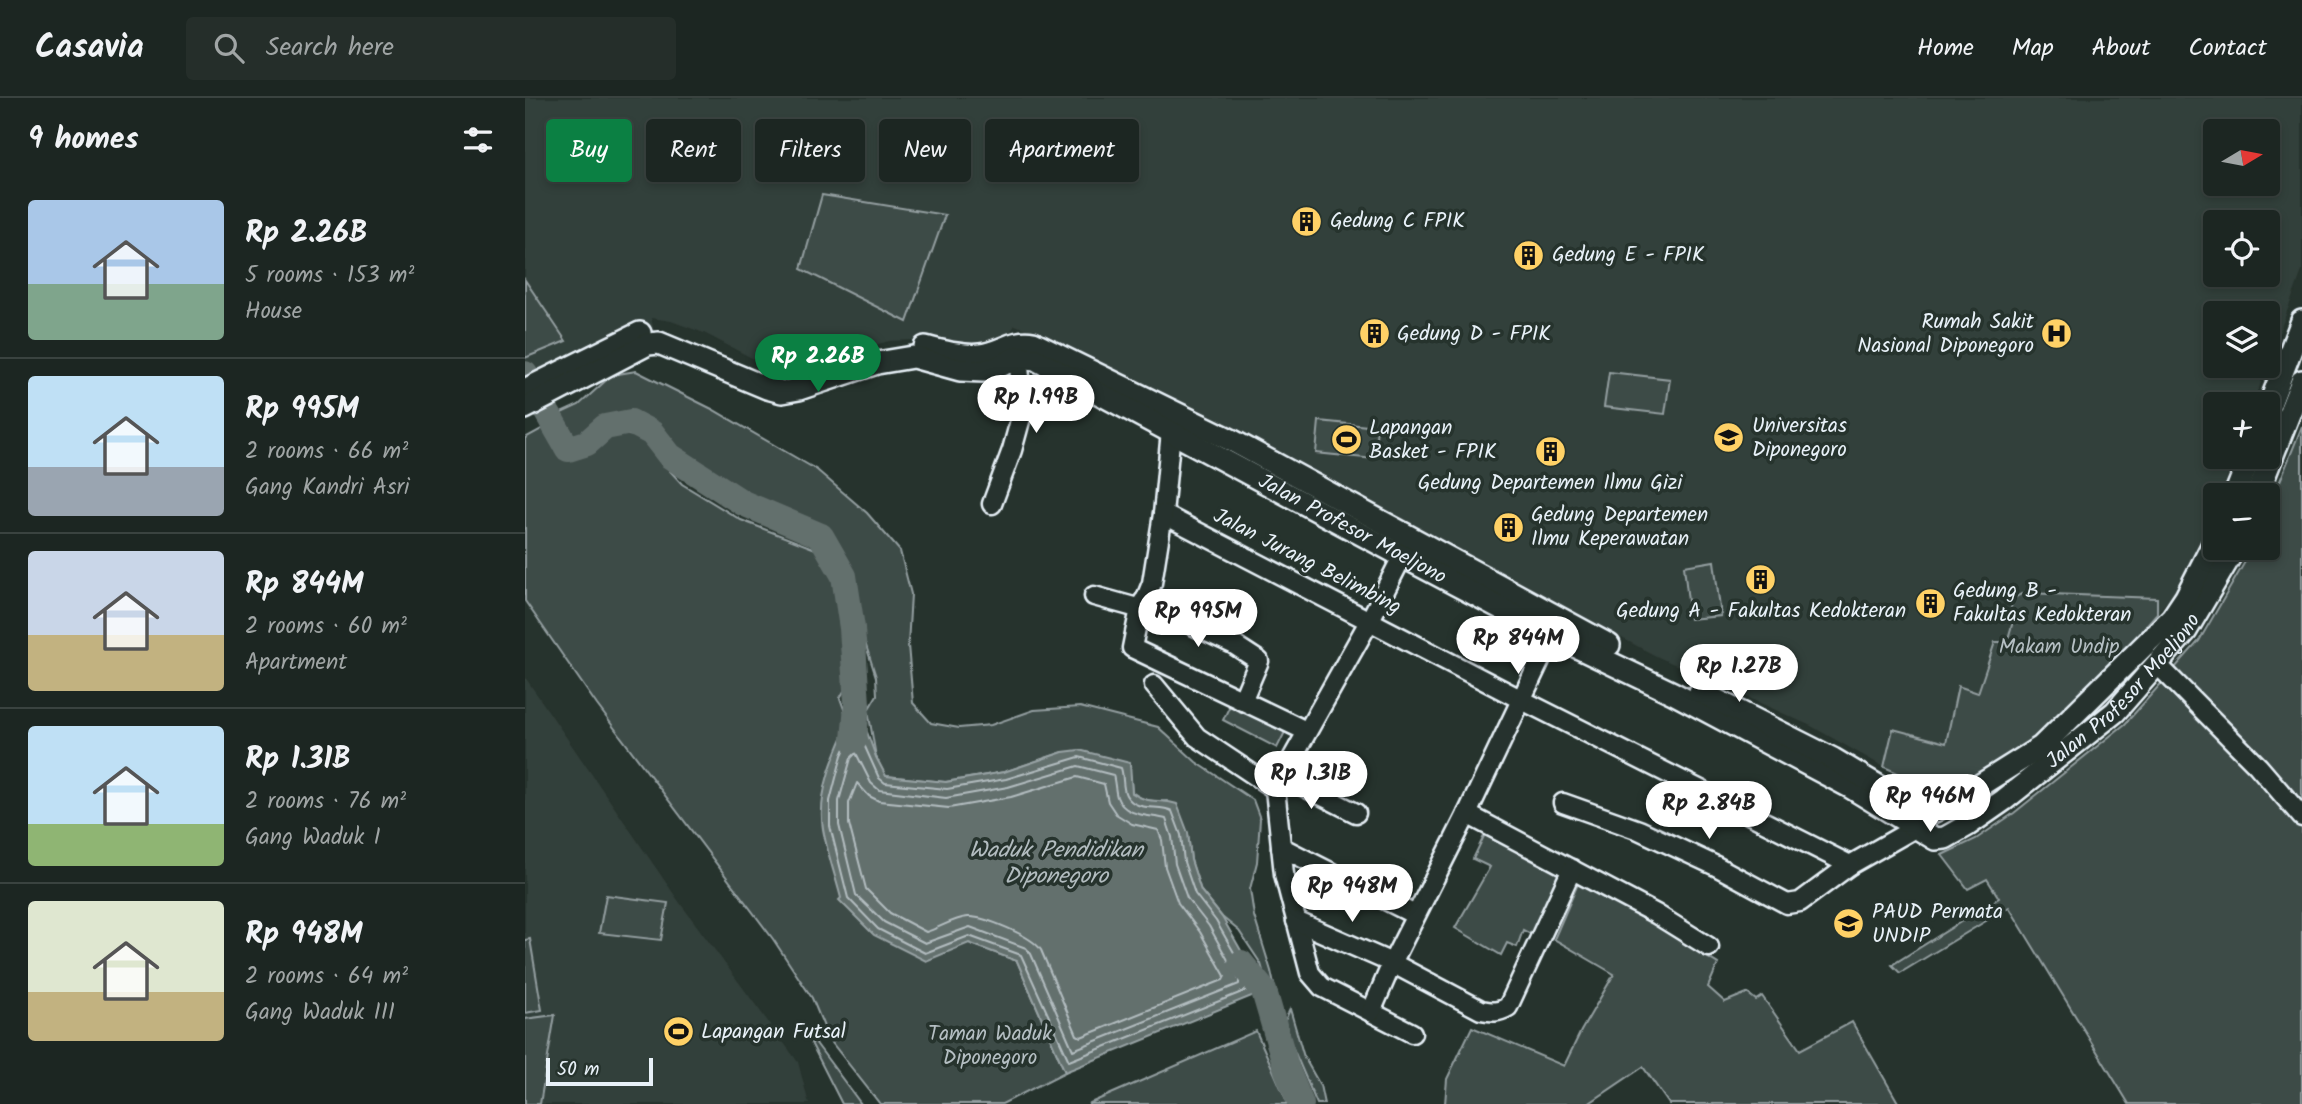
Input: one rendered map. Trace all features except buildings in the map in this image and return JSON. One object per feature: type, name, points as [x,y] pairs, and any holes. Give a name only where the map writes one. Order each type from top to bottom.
[{"type":"street","points":[[2275,392],[2302,321]]},
{"type":"street","points":[[525,408],[634,342],[659,342],[782,392],[915,352],[980,355],[1017,349],[1033,343],[1233,441],[1407,547],[1556,628],[1833,759],[1885,790],[1922,820]]},
{"type":"street","points":[[992,504],[1023,410],[1017,349]]},
{"type":"street","name":"Jalan Profesor Moeljono","points":[[1017,349],[1171,431],[1407,547]]},
{"type":"street","points":[[525,390],[610,355]]},
{"type":"street","points":[[2262,483],[2302,381]]},
{"type":"street","points":[[1171,431],[1163,514],[1152,583],[1142,605],[1132,648],[1307,731]]},
{"type":"street","name":"Jalan Jurang Belimbing","points":[[1163,514],[1522,700],[1850,865]]},
{"type":"street","points":[[1407,547],[1370,620],[1279,782],[1284,874],[1310,973],[1317,983],[1412,1033]]},
{"type":"street","points":[[1563,803],[1639,830],[1716,866],[1787,904],[1800,902],[1850,865],[2041,747],[2172,618],[2205,560]]},
{"type":"street","name":"Jalan Profesor Moeljono","points":[[1922,820],[1931,838],[1940,839],[1968,825],[2004,800],[2115,712],[2186,631],[2228,560]]},
{"type":"street","points":[[1094,596],[1142,605],[1233,644],[1259,661],[1242,701]]},
{"type":"street","points":[[1371,1012],[1415,915],[1467,814],[1556,628]]},
{"type":"street","points":[[2157,664],[2258,766],[2302,817]]},
{"type":"street","points":[[1154,685],[1197,737],[1279,782],[1356,813]]},
{"type":"street","points":[[1467,814],[1656,914],[1709,947]]},
{"type":"street","points":[[1281,847],[1415,915]]},
{"type":"street","points":[[1296,921],[1392,963],[1481,1010],[1492,1013],[1508,1007],[1572,869]]},
{"type":"shaded area","name":"Universitas Diponegoro","points":[[525,98],[2302,98],[2302,271],[2280,331],[2280,301],[2203,301],[2203,378],[2263,378],[2257,392],[2203,392],[2203,469],[2230,469],[2225,483],[2203,483],[2203,535],[2181,585],[2108,669],[1945,794],[1884,767],[1811,726],[1656,656],[1183,406],[1060,343],[1015,325],[1004,342],[993,350],[913,340],[889,341],[786,371],[771,368],[704,333],[671,321],[651,318],[657,343],[525,418]]},
{"type":"shaded area","points":[[525,677],[680,903],[798,1062],[809,1104],[525,1104]]},
{"type":"green space","points":[[822,195],[945,215],[907,322],[801,269]]},
{"type":"green space","points":[[525,280],[566,341],[525,358]]},
{"type":"green space","points":[[636,371],[712,409],[817,470],[867,513],[900,551],[911,594],[908,645],[913,703],[931,723],[959,728],[991,725],[1034,710],[1080,707],[1158,727],[1196,762],[1253,800],[1260,819],[1257,862],[1250,889],[1254,916],[1278,1003],[1273,1005],[1261,964],[1239,931],[1222,917],[1201,891],[1191,860],[1188,833],[1167,801],[1148,801],[1132,792],[1129,763],[1063,752],[1004,772],[945,782],[885,776],[876,757],[868,710],[877,695],[876,677],[862,633],[849,572],[827,526],[749,498],[679,450],[659,429],[634,416],[595,425],[575,439],[557,415],[579,405],[612,375]]},
{"type":"green space","points":[[1609,372],[1670,379],[1665,414],[1604,407]]},
{"type":"green space","name":"Lapangan Basket - FPIK","points":[[1319,421],[1377,427],[1374,459],[1316,453]]},
{"type":"green space","points":[[2302,426],[2302,1104],[2129,1104],[2009,907],[1900,973],[1892,965],[1999,898],[1987,879],[1968,889],[1942,855],[1976,839],[2014,813],[2125,724],[2199,641],[2246,560],[2280,560],[2279,483]]},
{"type":"green space","name":"Taman Waduk Diponegoro","points":[[545,427],[565,458],[593,449],[612,433],[644,437],[682,484],[741,520],[818,550],[831,568],[838,589],[846,634],[848,684],[840,698],[849,723],[830,774],[823,827],[969,943],[1017,961],[1065,1072],[1002,1104],[880,1104],[829,1039],[812,998],[773,939],[597,705],[525,601],[525,438]]},
{"type":"green space","points":[[1714,561],[1721,616],[1690,619],[1684,566]]},
{"type":"green space","name":"Makam Undip","points":[[2023,593],[2157,598],[2157,613],[2108,669],[2049,729],[2006,759],[1945,794],[1884,767],[1893,729],[1946,743],[1958,686],[1978,693],[1995,642],[2007,642],[2012,625],[2011,600]]},
{"type":"green space","points":[[1232,701],[1287,728],[1277,748],[1223,720]]},
{"type":"green space","points":[[1485,834],[1562,869],[1563,879],[1534,936],[1523,930],[1517,947],[1507,943],[1501,955],[1455,928],[1490,867],[1473,859]]},
{"type":"green space","points":[[1580,879],[1718,964],[1708,987],[1725,1002],[1747,993],[1756,1000],[1762,996],[1800,1050],[1852,1022],[1899,1104],[1669,1104],[1643,1067],[1588,1104],[1445,1104],[1447,1079],[1472,1027],[1564,1066],[1614,974],[1554,939]]},
{"type":"green space","points":[[606,895],[668,903],[661,940],[599,933]]},
{"type":"green space","points":[[530,939],[542,1010],[525,1013],[525,940]]},
{"type":"green space","points":[[1290,1009],[1304,1057],[1320,1085],[1324,1104],[1317,1104],[1283,1025]]},
{"type":"green space","points":[[555,1015],[540,1104],[525,1104],[525,1019]]},
{"type":"green space","points":[[1256,1031],[1288,1104],[1088,1104]]},
{"type":"green space","points":[[815,1042],[861,1104],[842,1104],[811,1043]]},
{"type":"water","name":"Waduk Pendidikan Diponegoro","points":[[857,704],[876,757],[886,776],[946,782],[1004,772],[1063,752],[1079,750],[1130,763],[1132,793],[1144,799],[1177,804],[1188,833],[1191,860],[1201,891],[1222,917],[1264,991],[1065,1072],[1017,961],[969,943],[926,961],[874,935],[839,900],[841,898],[823,829],[823,797],[831,765]]},
{"type":"waterway","points":[[525,374],[568,449],[587,443],[605,427],[631,422],[652,433],[670,456],[743,503],[821,536],[844,576],[852,628],[857,704],[854,740]]},
{"type":"waterway","points":[[1241,963],[1264,991],[1287,1070],[1301,1104]]},
{"type":"place","name":"Gedung C FPIK","points":[[1307,221]]},
{"type":"place","name":"Gedung E - FPIK","points":[[1529,255]]},
{"type":"place","name":"Gedung D - FPIK","points":[[1374,334]]},
{"type":"place","name":"Rumah Sakit Nasional Diponegoro","points":[[2057,334]]},
{"type":"place","name":"Universitas Diponegoro","points":[[1729,438]]},
{"type":"place","name":"Lapangan Basket - FPIK","points":[[1346,440]]},
{"type":"place","name":"Gedung Departemen Ilmu Gizi","points":[[1550,451]]},
{"type":"place","name":"Gedung Departemen Ilmu Keperawatan","points":[[1508,527]]},
{"type":"place","name":"Gedung A - Fakultas Kedokteran","points":[[1761,579]]},
{"type":"place","name":"Gedung B - Fakultas Kedokteran","points":[[1930,603]]},
{"type":"place","name":"PAUD Permata UNDIP","points":[[1849,924]]},
{"type":"place","name":"Lapangan Futsal","points":[[678,1032]]}]
